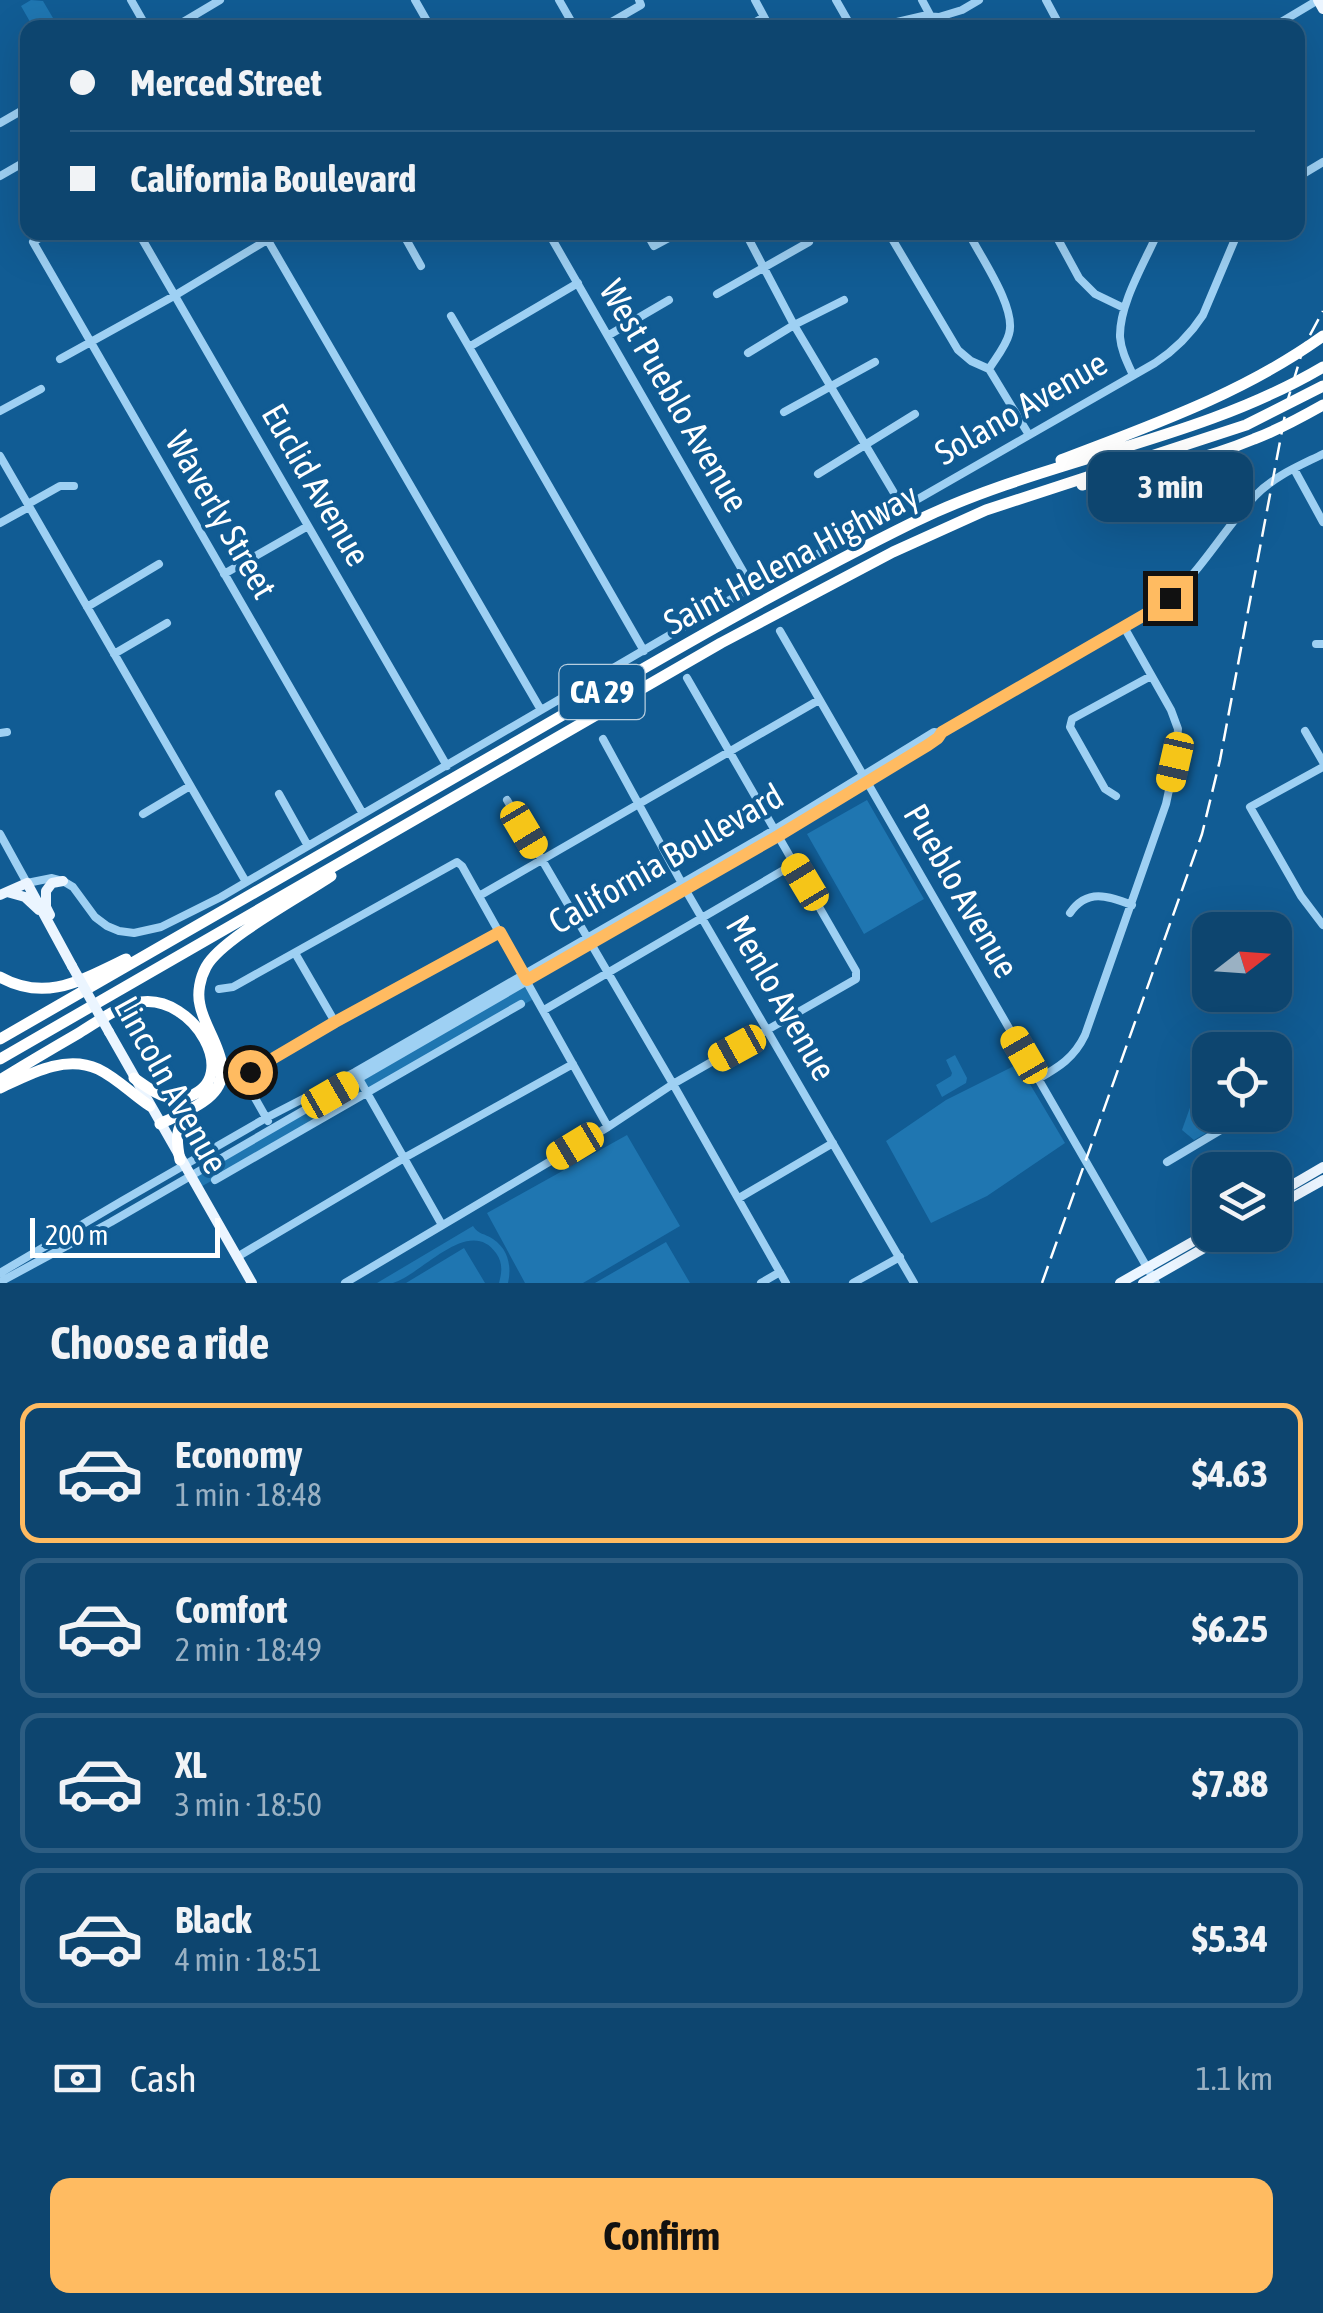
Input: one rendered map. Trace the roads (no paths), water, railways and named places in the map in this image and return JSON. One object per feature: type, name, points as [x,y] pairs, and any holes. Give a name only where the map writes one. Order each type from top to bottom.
[{"type":"highway","points":[[980,494],[1246,384],[1323,336]]},
{"type":"highway","name":"Saint Helena Highway","points":[[0,1040],[712,629],[916,522],[980,494],[1240,410],[1323,367]]},
{"type":"highway","name":"Saint Helena Highway","points":[[0,1058],[721,643],[893,552],[954,522],[1019,498],[1246,425],[1323,386]]},
{"type":"highway","points":[[1019,498],[1197,459],[1280,428],[1323,405]]},
{"type":"highway","points":[[160,1124],[209,1097],[221,1074],[218,1045],[200,1008],[198,994],[207,965],[216,953],[395,831]]},
{"type":"highway","points":[[0,976],[24,987],[41,989],[71,984],[233,905]]},
{"type":"highway","points":[[0,1080],[131,1004],[158,1002],[173,1006],[186,1015],[210,1050],[212,1062],[204,1086],[196,1094],[170,1098],[134,1078]]},
{"type":"highway","points":[[0,1088],[53,1066],[85,1065],[100,1070],[150,1106]]},
{"type":"highway","points":[[185,1167],[176,1131],[191,1108]]},
{"type":"main road","points":[[1318,0],[1323,8]]},
{"type":"main road","points":[[63,881],[48,886],[45,898],[63,949]]},
{"type":"main road","points":[[3,894],[27,882],[63,949]]},
{"type":"main road","points":[[3,894],[25,897],[47,919]]},
{"type":"main road","name":"Lincoln Avenue","points":[[63,949],[252,1283]]},
{"type":"main road","points":[[1292,1185],[1323,1167]]},
{"type":"main road","points":[[1292,1198],[1323,1180]]},
{"type":"main road","points":[[1149,1278],[1192,1246]]},
{"type":"main road","points":[[1120,1283],[1149,1278],[1196,1252]]},
{"type":"street","points":[[185,20],[218,0]]},
{"type":"street","points":[[754,0],[766,20]]},
{"type":"street","points":[[922,0],[933,20]]},
{"type":"street","points":[[906,20],[939,17],[979,0]]},
{"type":"street","points":[[1285,20],[1318,0]]},
{"type":"street","points":[[614,20],[640,2]]},
{"type":"street","points":[[759,20],[764,17]]},
{"type":"street","name":"Waverly Street","points":[[35,240],[32,242],[90,344],[362,814]]},
{"type":"street","name":"Euclid Avenue","points":[[142,240],[448,766]]},
{"type":"street","points":[[60,359],[174,296],[259,240]]},
{"type":"street","points":[[267,240],[541,710]]},
{"type":"street","points":[[406,240],[421,266]]},
{"type":"street","name":"West Pueblo Avenue","points":[[553,240],[752,587]]},
{"type":"street","points":[[749,240],[794,325],[903,508]]},
{"type":"street","points":[[895,240],[958,350],[989,369],[1029,435]]},
{"type":"street","points":[[972,240],[1004,300],[1008,316],[1010,333],[989,369]]},
{"type":"street","points":[[1058,240],[1079,278],[1096,294],[1124,308]]},
{"type":"street","points":[[1132,374],[1120,336],[1124,308],[1154,240]]},
{"type":"street","name":"Solano Avenue","points":[[63,881],[107,926],[134,934],[160,927],[246,882],[752,587],[903,508],[1171,352],[1203,315],[1235,240]]},
{"type":"street","points":[[717,294],[809,242]]},
{"type":"street","points":[[469,347],[578,283]]},
{"type":"street","points":[[608,335],[669,300]]},
{"type":"street","points":[[748,353],[844,300]]},
{"type":"street","points":[[451,316],[644,651]]},
{"type":"street","points":[[784,412],[874,362]]},
{"type":"street","points":[[0,411],[41,389]]},
{"type":"street","points":[[818,474],[915,414]]},
{"type":"street","name":"California Boulevard","points":[[0,1273],[185,1167],[273,1129],[357,1075],[928,745],[942,732],[1124,627],[1185,585],[1257,494],[1273,480],[1323,454]]},
{"type":"street","points":[[0,456],[246,882]]},
{"type":"street","points":[[1294,468],[1323,522]]},
{"type":"street","points":[[0,523],[60,486],[74,486]]},
{"type":"street","points":[[224,574],[308,526]]},
{"type":"street","points":[[86,607],[158,564]]},
{"type":"street","points":[[114,654],[167,623]]},
{"type":"street","points":[[1038,1080],[1069,1060],[1078,1048],[1132,905],[1166,804],[1175,762],[1178,729],[1171,710],[1124,627]]},
{"type":"street","name":"Pueblo Avenue","points":[[780,631],[1149,1278]]},
{"type":"street","points":[[1116,796],[1105,789],[1070,727],[1072,718],[1150,676]]},
{"type":"street","points":[[345,1283],[608,1127],[673,1084],[856,979],[857,974],[687,678]]},
{"type":"street","points":[[479,896],[820,700]]},
{"type":"street","points":[[1306,731],[1323,764],[1250,808],[1300,896],[1323,925]]},
{"type":"street","name":"Menlo Avenue","points":[[603,739],[914,1283]]},
{"type":"street","points":[[142,814],[190,786]]},
{"type":"street","points":[[279,794],[308,846]]},
{"type":"street","points":[[506,800],[786,1283]]},
{"type":"street","points":[[0,834],[27,882],[52,878],[63,881]]},
{"type":"street","points":[[219,989],[233,987],[457,862],[608,1127]]},
{"type":"street","points":[[544,1010],[794,864]]},
{"type":"street","points":[[1070,913],[1091,896],[1105,895],[1132,905]]},
{"type":"street","points":[[273,1129],[247,1084],[250,1072],[500,932]]},
{"type":"street","points":[[295,952],[335,1022]]},
{"type":"street","points":[[215,1180],[521,1004]]},
{"type":"street","points":[[237,1257],[574,1064]]},
{"type":"street","points":[[357,1075],[442,1225]]},
{"type":"street","name":"California Boulevard","points":[[0,1282],[266,1118],[357,1075]]},
{"type":"street","points":[[1168,1162],[1218,1132]]},
{"type":"street","points":[[738,1198],[832,1143]]},
{"type":"street","points":[[853,1283],[900,1257]]},
{"type":"street","points":[[761,1283],[780,1272]]},
{"type":"railway","points":[[1042,1283],[1202,834],[1220,760],[1288,399],[1304,346],[1323,311]]}]
